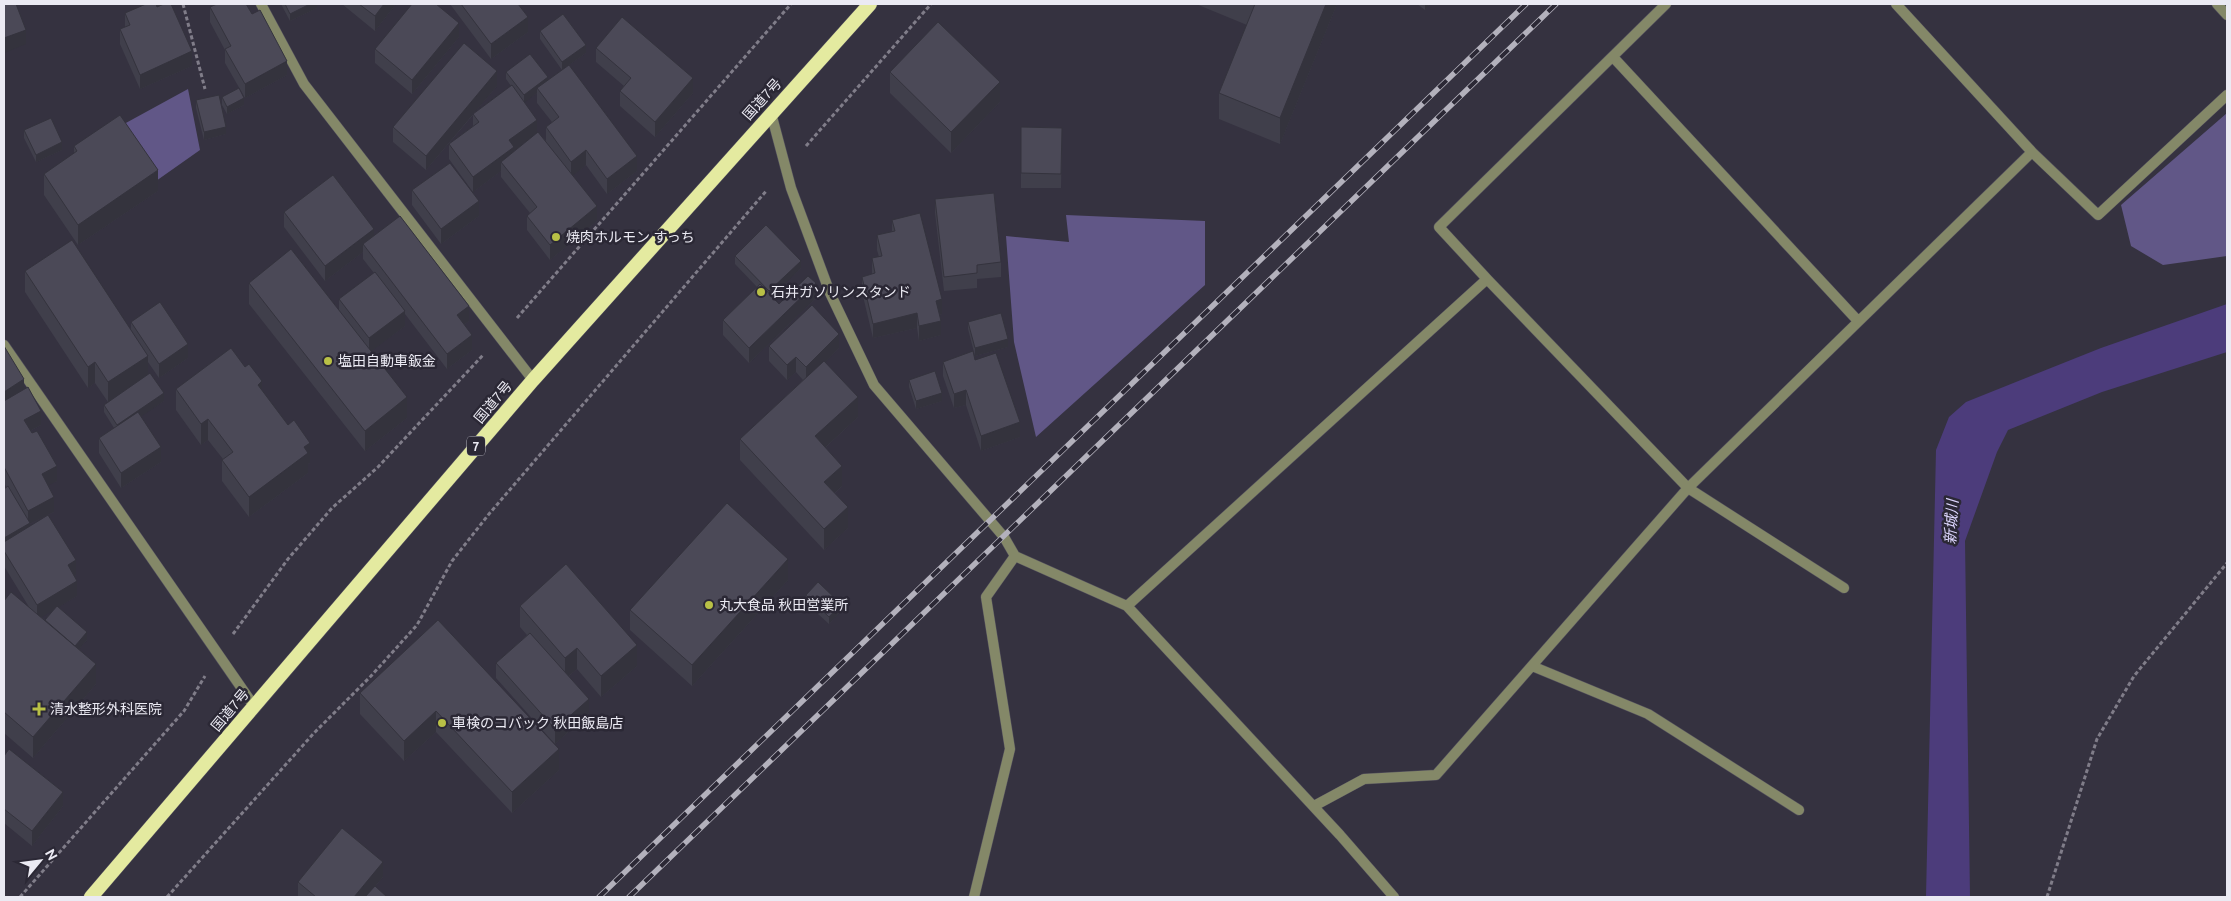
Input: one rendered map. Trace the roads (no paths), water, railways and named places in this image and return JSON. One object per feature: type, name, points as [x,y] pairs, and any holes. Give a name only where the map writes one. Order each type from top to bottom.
[{"type":"highway","name":"国道7号","points":[[92,897],[533,380],[770,113],[870,4]]},
{"type":"street","points":[[261,4],[304,84],[533,380]]},
{"type":"street","points":[[1666,4],[1439,227],[1688,488],[1844,588]]},
{"type":"street","points":[[1896,4],[2032,152],[2098,215],[2227,95]]},
{"type":"street","points":[[2217,4],[2227,15]]},
{"type":"street","points":[[1613,57],[1858,322]]},
{"type":"street","points":[[770,113],[787,167],[791,188],[830,294],[874,385],[1004,536],[1015,556],[1127,606],[1314,806],[1394,897]]},
{"type":"street","points":[[1314,806],[1364,779],[1436,775],[1688,488],[2032,152]]},
{"type":"street","points":[[1127,606],[1487,279]]},
{"type":"street","points":[[4,345],[254,706]]},
{"type":"street","points":[[974,897],[1010,748],[986,597],[1015,556]]},
{"type":"street","points":[[1532,666],[1648,714],[1799,810]]},
{"type":"water","name":"新城川","points":[[2227,304],[2227,352],[2102,392],[2008,430],[1997,452],[1965,541],[1970,897],[1926,897],[1936,450],[1949,417],[1966,402],[2101,348]]},
{"type":"railway","points":[[599,897],[1526,4]]},
{"type":"railway","points":[[629,897],[1556,4]]},
{"type":"place","name":"焼肉ホルモン すっち","points":[[556,237]]},
{"type":"place","name":"石井ガソリンスタンド","points":[[761,292]]},
{"type":"place","name":"塩田自動車鈑金","points":[[328,361]]},
{"type":"place","name":"丸大食品 秋田営業所","points":[[709,605]]},
{"type":"place","name":"清水整形外科医院","points":[[39,709]]},
{"type":"place","name":"車検のコバック 秋田飯島店","points":[[442,723]]}]
